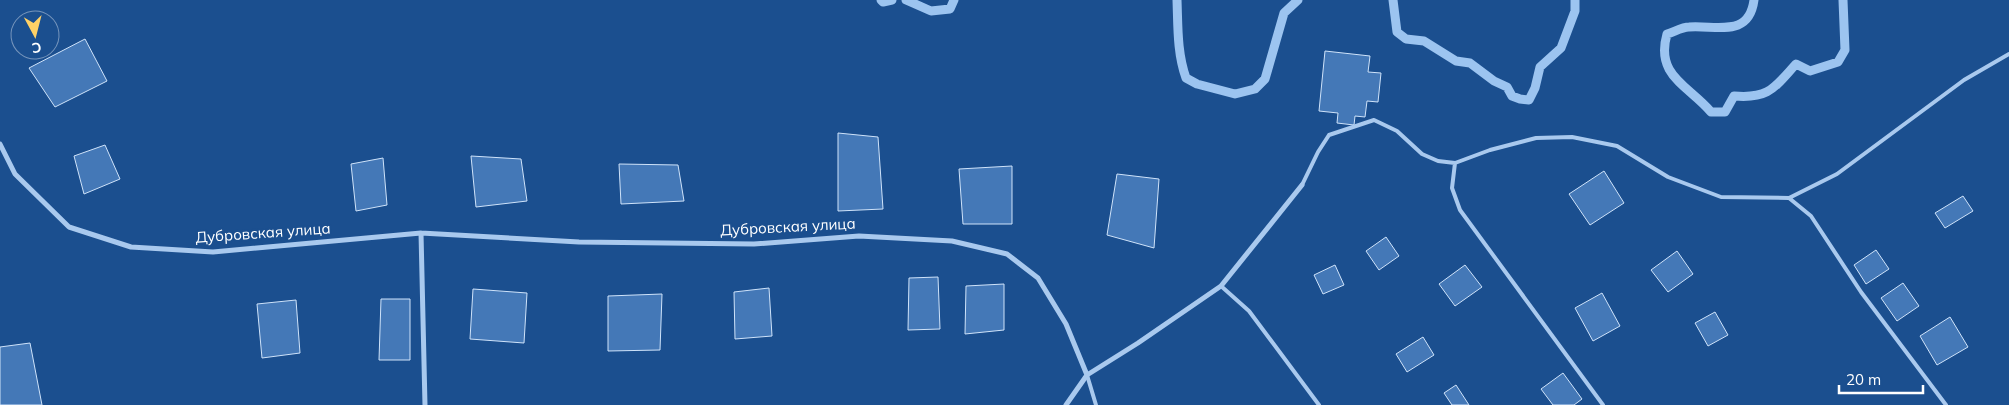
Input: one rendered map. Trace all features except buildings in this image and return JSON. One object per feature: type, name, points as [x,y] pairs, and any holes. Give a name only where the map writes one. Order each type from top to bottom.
[{"type":"street","name":"Дубровская улица","points":[[0,144],[15,174],[69,227],[131,247],[213,252],[421,233],[579,242],[754,244],[859,236],[952,241],[1007,254],[1038,278],[1066,324],[1087,376]]},
{"type":"street","points":[[1066,405],[1087,376],[1220,286],[1302,185]]},
{"type":"street","points":[[421,233],[425,405]]},
{"type":"lane","points":[[1302,185],[1318,152],[1329,135],[1374,120],[1397,131],[1422,154],[1438,161],[1455,163],[1490,150],[1536,138],[1572,137],[1617,146],[1668,177],[1721,197],[1789,198],[1837,174],[1964,80],[2009,54]]},
{"type":"lane","points":[[1455,163],[1452,188],[1460,210],[1603,405]]},
{"type":"lane","points":[[1789,198],[1810,216],[1861,292],[1946,405]]},
{"type":"lane","points":[[1220,286],[1249,311],[1319,405]]},
{"type":"lane","points":[[1087,376],[1096,405]]},
{"type":"waterway","points":[[881,0],[883,2],[892,0]]},
{"type":"waterway","points":[[906,0],[931,11],[950,9],[954,0]]},
{"type":"waterway","points":[[1177,0],[1179,49],[1186,78],[1197,84],[1235,94],[1255,89],[1265,79],[1284,13],[1298,0]]},
{"type":"waterway","points":[[1393,0],[1397,32],[1406,39],[1424,41],[1456,61],[1470,63],[1494,81],[1507,87],[1512,96],[1529,100],[1535,88],[1540,67],[1561,48],[1575,11],[1575,0]]},
{"type":"waterway","points":[[1754,0],[1751,12],[1746,20],[1739,25],[1721,28],[1686,27],[1667,34],[1665,48],[1666,60],[1670,70],[1676,79],[1711,112],[1725,112],[1734,96],[1763,94],[1782,80],[1796,64],[1810,71],[1838,62],[1845,50],[1843,0]]}]
